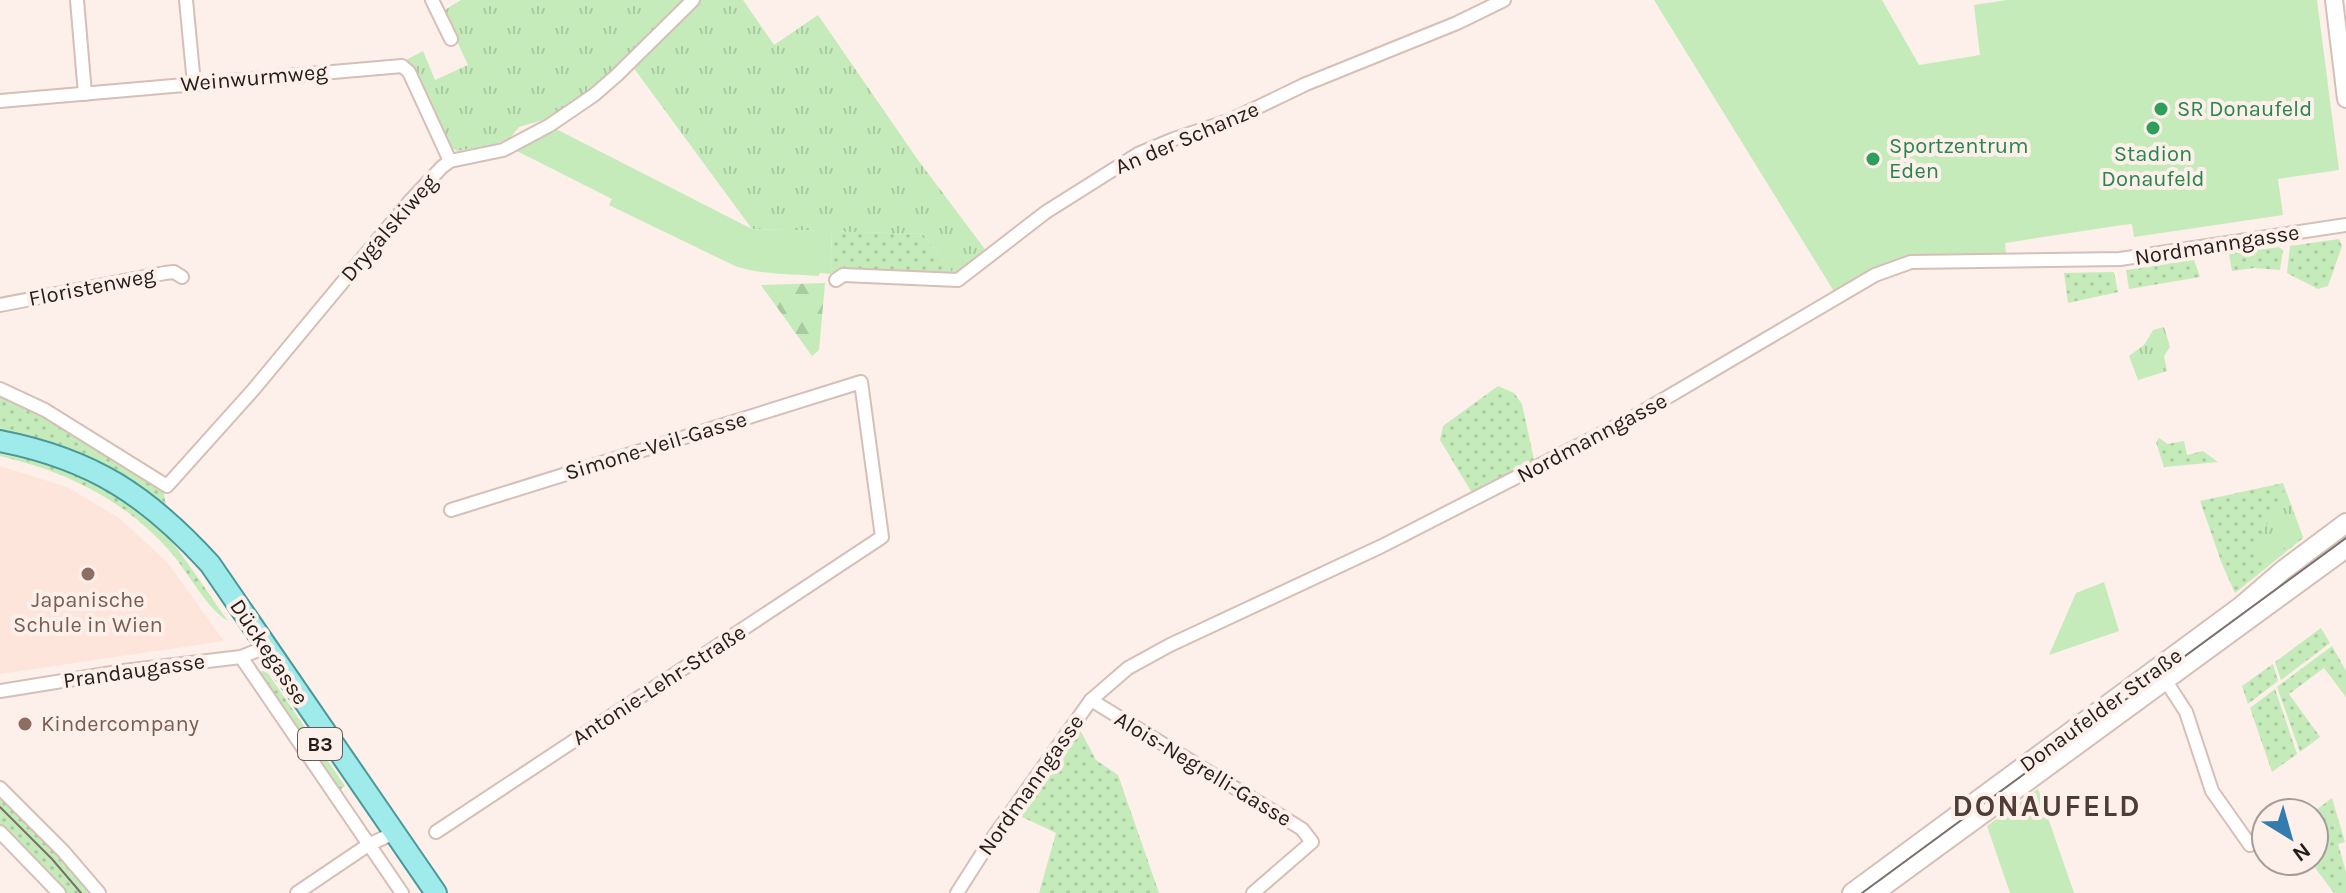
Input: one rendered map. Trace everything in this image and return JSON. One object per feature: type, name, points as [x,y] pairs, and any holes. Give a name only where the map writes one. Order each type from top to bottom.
[{"type":"main road","name":"B3","points":[[0,441],[40,449],[68,459],[99,473],[143,504]]},
{"type":"main road","name":"B3","points":[[0,449],[37,456],[66,466],[143,504]]},
{"type":"main road","name":"Dückegasse","points":[[143,504],[177,527],[210,564],[254,652],[423,893]]},
{"type":"main road","name":"Donaufelder Straße","points":[[1874,893],[2161,674],[2346,523]]},
{"type":"main road","name":"Donaufelder Straße","points":[[1852,893],[2161,674],[2346,548]]},
{"type":"main road","name":"Dückegasse","points":[[383,838],[436,893]]},
{"type":"street","points":[[77,0],[85,94]]},
{"type":"street","points":[[186,0],[194,84]]},
{"type":"street","points":[[432,0],[451,39]]},
{"type":"street","name":"Drygalskiweg","points":[[0,389],[45,410],[167,486],[254,389],[410,201],[450,161],[503,150],[550,125],[617,75],[693,0]]},
{"type":"street","name":"An der Schanze","points":[[836,280],[843,275],[958,280],[1046,212],[1138,154],[1231,120],[1306,84],[1457,23],[1504,0]]},
{"type":"street","points":[[2334,0],[2345,89]]},
{"type":"street","name":"Weinwurmweg","points":[[0,101],[402,66],[409,72],[450,161]]},
{"type":"street","name":"Nordmanngasse","points":[[957,893],[1091,700],[1109,681],[1148,656],[1345,565],[1632,418],[1854,285],[1911,262],[2120,259],[2346,225]]},
{"type":"street","name":"Floristenweg","points":[[0,305],[165,273],[174,272],[182,277]]},
{"type":"street","name":"Simone-Veil-Gasse","points":[[451,510],[861,382],[882,537]]},
{"type":"street","name":"Antonie-Lehr-Straße","points":[[436,832],[882,537]]},
{"type":"street","name":"Prandaugasse","points":[[0,691],[254,652]]},
{"type":"street","points":[[2161,674],[2186,712],[2212,791],[2250,845]]},
{"type":"street","name":"Alois-Negrelli-Gasse","points":[[1091,700],[1302,829],[1312,842],[1253,893]]},
{"type":"street","points":[[0,788],[63,851],[99,893]]},
{"type":"street","points":[[0,832],[56,892]]},
{"type":"street","points":[[297,893],[383,838]]},
{"type":"street","name":"Dückegasse","points":[[383,838],[402,893]]},
{"type":"shaded area","name":"Japanische Schule in Wien","points":[[0,466],[67,487],[119,518],[167,562],[224,641],[0,674]]},
{"type":"green space","points":[[461,0],[684,0],[605,79],[580,99],[549,118],[519,127],[510,138],[457,151],[449,146],[406,60],[423,51],[435,80],[468,65],[443,11]]},
{"type":"green space","points":[[700,0],[743,0],[774,45],[818,15],[918,160],[990,256],[958,280],[923,234],[752,229],[633,67]]},
{"type":"green space","points":[[1654,0],[1882,0],[1919,65],[1980,55],[1974,5],[2007,0],[2317,0],[2339,170],[2278,179],[2283,215],[2134,237],[2132,224],[2122,225],[2005,243],[2006,254],[1908,257],[1870,271],[1835,293]]},
{"type":"green space","points":[[556,129],[752,229],[832,231],[830,274],[776,274],[735,266],[609,205],[612,199],[517,151]]},
{"type":"green space","points":[[832,231],[923,234],[958,280],[936,285],[836,280],[830,274]]},
{"type":"green space","points":[[2339,239],[2342,246],[2328,286],[2318,289],[2287,273],[2290,246]]},
{"type":"green space","points":[[2279,247],[2283,250],[2280,270],[2254,268],[2232,271],[2229,254]]},
{"type":"green space","points":[[2194,260],[2200,277],[2129,289],[2126,270]]},
{"type":"green space","points":[[2114,272],[2118,292],[2068,303],[2064,273]]},
{"type":"green space","points":[[825,283],[819,350],[812,356],[761,285]]},
{"type":"green space","points":[[2164,327],[2170,347],[2164,356],[2167,371],[2138,380],[2129,356],[2144,345],[2153,330]]},
{"type":"green space","points":[[1498,386],[1514,393],[1522,404],[1535,464],[1475,498],[1440,440],[1443,426]]},
{"type":"green space","points":[[0,396],[42,413],[163,490],[167,509],[129,481],[89,459],[0,431]]},
{"type":"green space","points":[[2159,438],[2168,444],[2184,441],[2187,455],[2203,451],[2218,462],[2164,467],[2156,442]]},
{"type":"green space","points":[[0,451],[68,470],[132,504],[167,536],[228,621],[206,600],[173,555],[137,519],[95,491],[49,470],[0,456]]},
{"type":"green space","points":[[2283,483],[2303,538],[2235,593],[2200,501]]},
{"type":"green space","points":[[2285,489],[2303,537],[2267,560],[2255,547]]},
{"type":"green space","points":[[2104,582],[2119,631],[2049,655],[2076,593]]},
{"type":"green space","points":[[2321,628],[2330,643],[2281,680],[2275,662]]},
{"type":"green space","points":[[2332,646],[2346,671],[2346,697],[2324,668],[2289,694],[2320,737],[2300,752],[2277,687]]},
{"type":"green space","points":[[2273,664],[2278,681],[2248,704],[2242,686]]},
{"type":"green space","points":[[265,669],[345,786],[340,790],[258,674]]},
{"type":"green space","points":[[2275,689],[2297,754],[2272,772],[2250,708]]},
{"type":"green space","points":[[1078,726],[1096,760],[1118,775],[1159,893],[1039,893],[1056,833],[1016,814]]},
{"type":"green space","points":[[2038,789],[2074,893],[2010,893],[1987,826]]},
{"type":"green space","points":[[0,796],[72,867],[92,893],[66,893],[0,825]]},
{"type":"green space","points":[[2332,798],[2345,842],[2338,844],[2346,872],[2346,893],[2334,893],[2322,877],[2330,877]]},
{"type":"tram line","points":[[1862,893],[2346,538]]},
{"type":"tram line","points":[[0,807],[81,893]]},
{"type":"place","name":"SR Donaufeld","points":[[2161,109]]},
{"type":"place","name":"Stadion Donaufeld","points":[[2153,128]]},
{"type":"place","name":"Sportzentrum Eden","points":[[1873,159]]},
{"type":"place","name":"Japanische Schule in Wien","points":[[88,574]]},
{"type":"place","name":"Kindercompany","points":[[25,724]]},
{"type":"district","name":"DONAUFELD","points":[[2047,806]]}]
